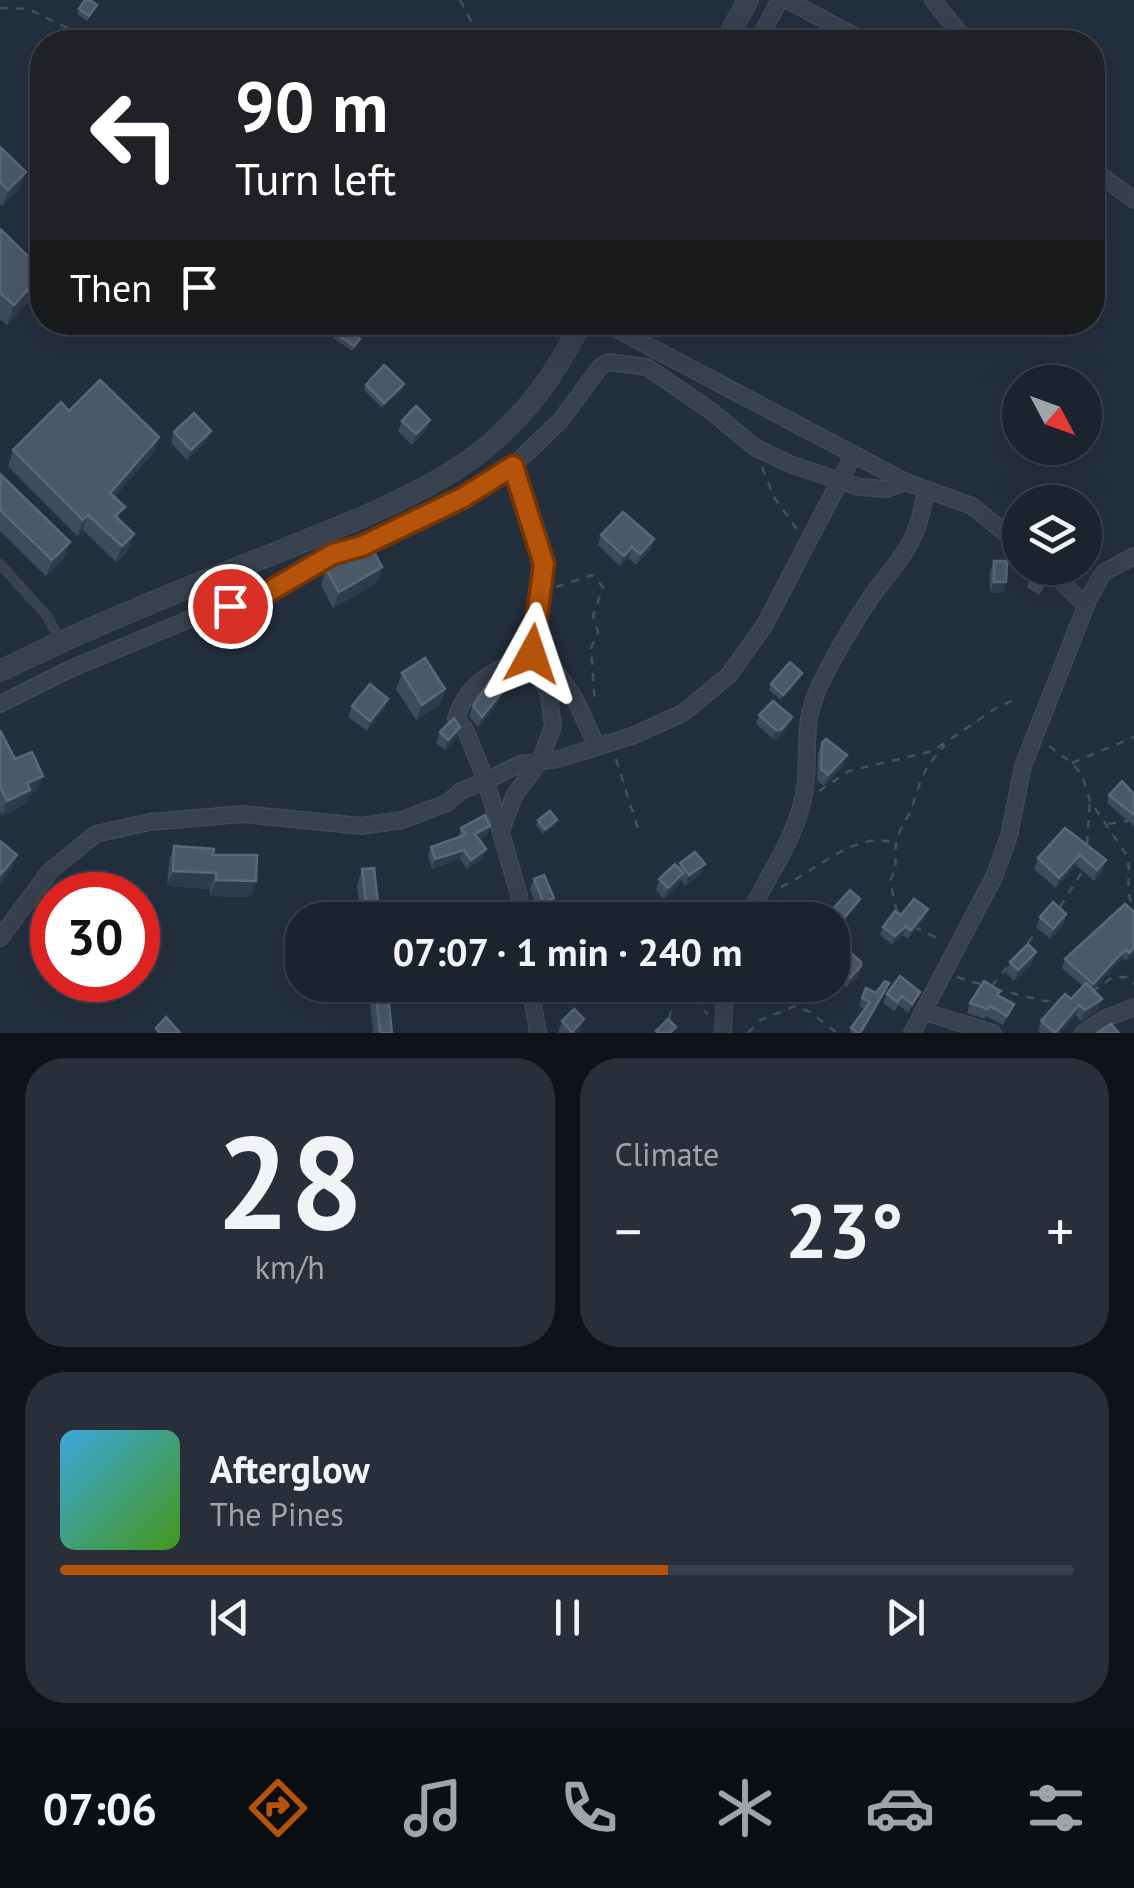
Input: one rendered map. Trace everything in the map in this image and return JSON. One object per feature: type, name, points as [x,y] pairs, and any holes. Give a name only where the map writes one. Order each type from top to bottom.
[{"type":"street","points":[[732,30],[748,0]]},
{"type":"street","points":[[765,30],[784,0],[843,30]]},
{"type":"street","points":[[933,0],[957,30]]},
{"type":"street","points":[[1105,179],[1134,200]]},
{"type":"street","points":[[0,671],[60,642],[368,515],[446,473],[512,424],[540,391],[573,335]]},
{"type":"street","points":[[628,335],[906,482],[972,506],[1002,530]]},
{"type":"street","points":[[0,704],[70,669],[197,616],[263,595],[333,554],[362,546],[464,497],[513,466],[560,420],[608,362],[647,368],[711,410],[756,448],[858,487],[888,489],[906,482]]},
{"type":"street","points":[[0,938],[50,871],[96,834],[150,822],[243,814],[361,826],[402,820],[447,804],[461,791],[520,764],[603,746],[683,714],[729,675],[764,626],[854,454]]},
{"type":"street","points":[[501,831],[514,796],[540,761],[553,726],[549,696],[532,646],[544,564],[513,466]]},
{"type":"street","points":[[755,902],[784,848],[800,807],[805,788],[804,743],[809,713],[820,684],[872,596],[905,552],[917,528],[926,490]]},
{"type":"street","points":[[912,1033],[994,878],[1009,836],[1023,766],[1086,606],[1104,574],[1134,556]]},
{"type":"street","points":[[1065,585],[1086,606]]},
{"type":"street","points":[[60,642],[70,669]]},
{"type":"street","points":[[532,646],[575,699],[603,746]]},
{"type":"street","points":[[520,902],[486,782],[466,731],[456,718],[462,703],[484,676],[532,646]]},
{"type":"street","points":[[533,1002],[538,1033]]},
{"type":"street","points":[[717,1027],[722,1002]]},
{"type":"street","points":[[1083,1033],[1134,1006]]},
{"type":"street","points":[[925,1012],[993,1033]]},
{"type":"lane","points":[[0,564],[48,617],[60,642]]},
{"type":"path","points":[[460,0],[476,30]]},
{"type":"path","points":[[0,8],[28,9],[72,30]]},
{"type":"path","points":[[536,601],[550,589],[586,575],[603,588],[592,616],[598,632],[591,648],[595,706]]},
{"type":"path","points":[[800,807],[849,772],[933,751],[996,708],[1018,698]]},
{"type":"path","points":[[1036,736],[1082,775],[1090,801],[1085,856]]},
{"type":"path","points":[[1072,763],[1134,737]]},
{"type":"path","points":[[900,917],[893,904],[890,881],[898,868],[896,844],[923,770],[945,745]]},
{"type":"path","points":[[603,746],[638,830]]},
{"type":"path","points":[[1090,801],[1128,861],[1126,885],[1134,910]]},
{"type":"path","points":[[1106,824],[1134,820]]},
{"type":"path","points":[[757,897],[796,880],[850,846],[880,839],[896,844]]},
{"type":"path","points":[[1060,908],[1082,877],[1083,866]]},
{"type":"path","points":[[1126,885],[1134,882]]},
{"type":"path","points":[[991,987],[1047,922]]},
{"type":"path","points":[[911,925],[960,948]]},
{"type":"path","points":[[946,974],[1044,1001],[1069,1000]]},
{"type":"path","points":[[1084,998],[1113,978],[1126,977],[1134,984]]},
{"type":"path","points":[[669,1019],[674,1002]]},
{"type":"path","points":[[699,1002],[717,1027]]},
{"type":"path","points":[[748,1033],[761,1020],[795,1006],[810,1012],[837,1033]]},
{"type":"building","points":[[85,0],[97,5],[89,16],[79,9]]},
{"type":"building","points":[[0,147],[26,172],[8,190],[0,182]]},
{"type":"building","points":[[0,229],[30,258],[30,287],[14,305],[0,293]]},
{"type":"building","points":[[339,335],[357,335],[360,339],[354,346]]},
{"type":"building","points":[[384,365],[404,384],[384,403],[366,385]]},
{"type":"building","points":[[100,380],[159,437],[110,493],[125,507],[115,516],[134,534],[122,546],[88,515],[83,520],[13,450],[61,402],[69,411]]},
{"type":"building","points":[[416,406],[430,420],[416,434],[402,421]]},
{"type":"building","points":[[194,413],[211,431],[191,450],[174,432]]},
{"type":"building","points":[[0,474],[70,542],[52,560],[0,510]]},
{"type":"building","points":[[623,512],[654,539],[640,554],[632,547],[624,556],[601,535]]},
{"type":"building","points":[[370,545],[382,567],[339,592],[326,569]]},
{"type":"building","points":[[994,561],[1002,561],[1002,582],[994,582]]},
{"type":"building","points":[[425,658],[445,689],[422,705],[402,673]]},
{"type":"building","points":[[790,662],[802,673],[783,695],[771,684]]},
{"type":"building","points":[[489,682],[502,692],[482,717],[473,706]]},
{"type":"building","points":[[370,684],[388,699],[370,721],[352,706]]},
{"type":"building","points":[[773,701],[792,717],[781,730],[759,715]]},
{"type":"building","points":[[454,718],[460,727],[448,740],[440,732]]},
{"type":"building","points":[[0,730],[15,759],[32,752],[43,776],[27,783],[30,790],[7,801],[0,787]]},
{"type":"building","points":[[826,739],[847,755],[828,775],[821,769],[822,743]]},
{"type":"building","points":[[1122,781],[1134,794],[1134,815],[1109,795]]},
{"type":"building","points":[[550,811],[557,820],[545,829],[538,820]]},
{"type":"building","points":[[485,815],[490,826],[475,834],[486,849],[471,860],[464,850],[435,859],[431,847],[465,835],[461,828]]},
{"type":"building","points":[[1065,828],[1106,860],[1097,870],[1080,855],[1059,878],[1038,858]]},
{"type":"building","points":[[0,841],[17,855],[0,875]]},
{"type":"building","points":[[174,846],[214,849],[213,855],[257,855],[256,881],[216,880],[216,873],[173,871]]},
{"type":"building","points":[[695,852],[705,864],[689,875],[680,863]]},
{"type":"building","points":[[675,864],[683,873],[668,888],[659,879]]},
{"type":"building","points":[[374,868],[378,902],[366,902],[362,869]]},
{"type":"building","points":[[544,875],[554,898],[543,902],[534,879]]},
{"type":"building","points":[[850,890],[860,899],[850,911],[850,902],[839,902]]},
{"type":"building","points":[[914,899],[928,909],[911,930],[906,926],[895,936],[883,927],[895,911],[901,915]]},
{"type":"building","points":[[1053,902],[1066,914],[1053,929],[1040,917]]},
{"type":"building","points":[[1125,904],[1134,912],[1134,948],[1118,957],[1093,984],[1065,959]]},
{"type":"building","points":[[1028,944],[1036,952],[1018,970],[1010,962]]},
{"type":"building","points":[[850,952],[861,962],[850,978]]},
{"type":"building","points":[[900,976],[920,992],[912,1004],[902,996],[897,1002],[887,994]]},
{"type":"building","points":[[885,981],[889,983],[858,1033],[851,1028],[870,1002],[862,998],[866,988],[876,993]]},
{"type":"building","points":[[984,981],[1000,991],[997,995],[1014,1004],[1007,1016],[990,1006],[988,1009],[970,1003]]},
{"type":"building","points":[[1086,983],[1102,999],[1085,1010],[1079,1005],[1055,1033],[1041,1021],[1065,994],[1071,999]]},
{"type":"building","points":[[377,1002],[389,1002],[392,1033],[380,1033]]},
{"type":"building","points":[[574,1009],[584,1019],[572,1032],[562,1021]]},
{"type":"building","points":[[166,1017],[180,1033],[160,1033],[156,1028]]},
{"type":"building","points":[[668,1019],[676,1027],[670,1033],[658,1033],[656,1031]]},
{"type":"building","points":[[1111,1024],[1119,1033],[1097,1033]]},
{"type":"route","points":[[230,606],[263,595],[333,554],[362,546],[464,497],[513,466],[544,564],[536,601],[532,654]]}]
